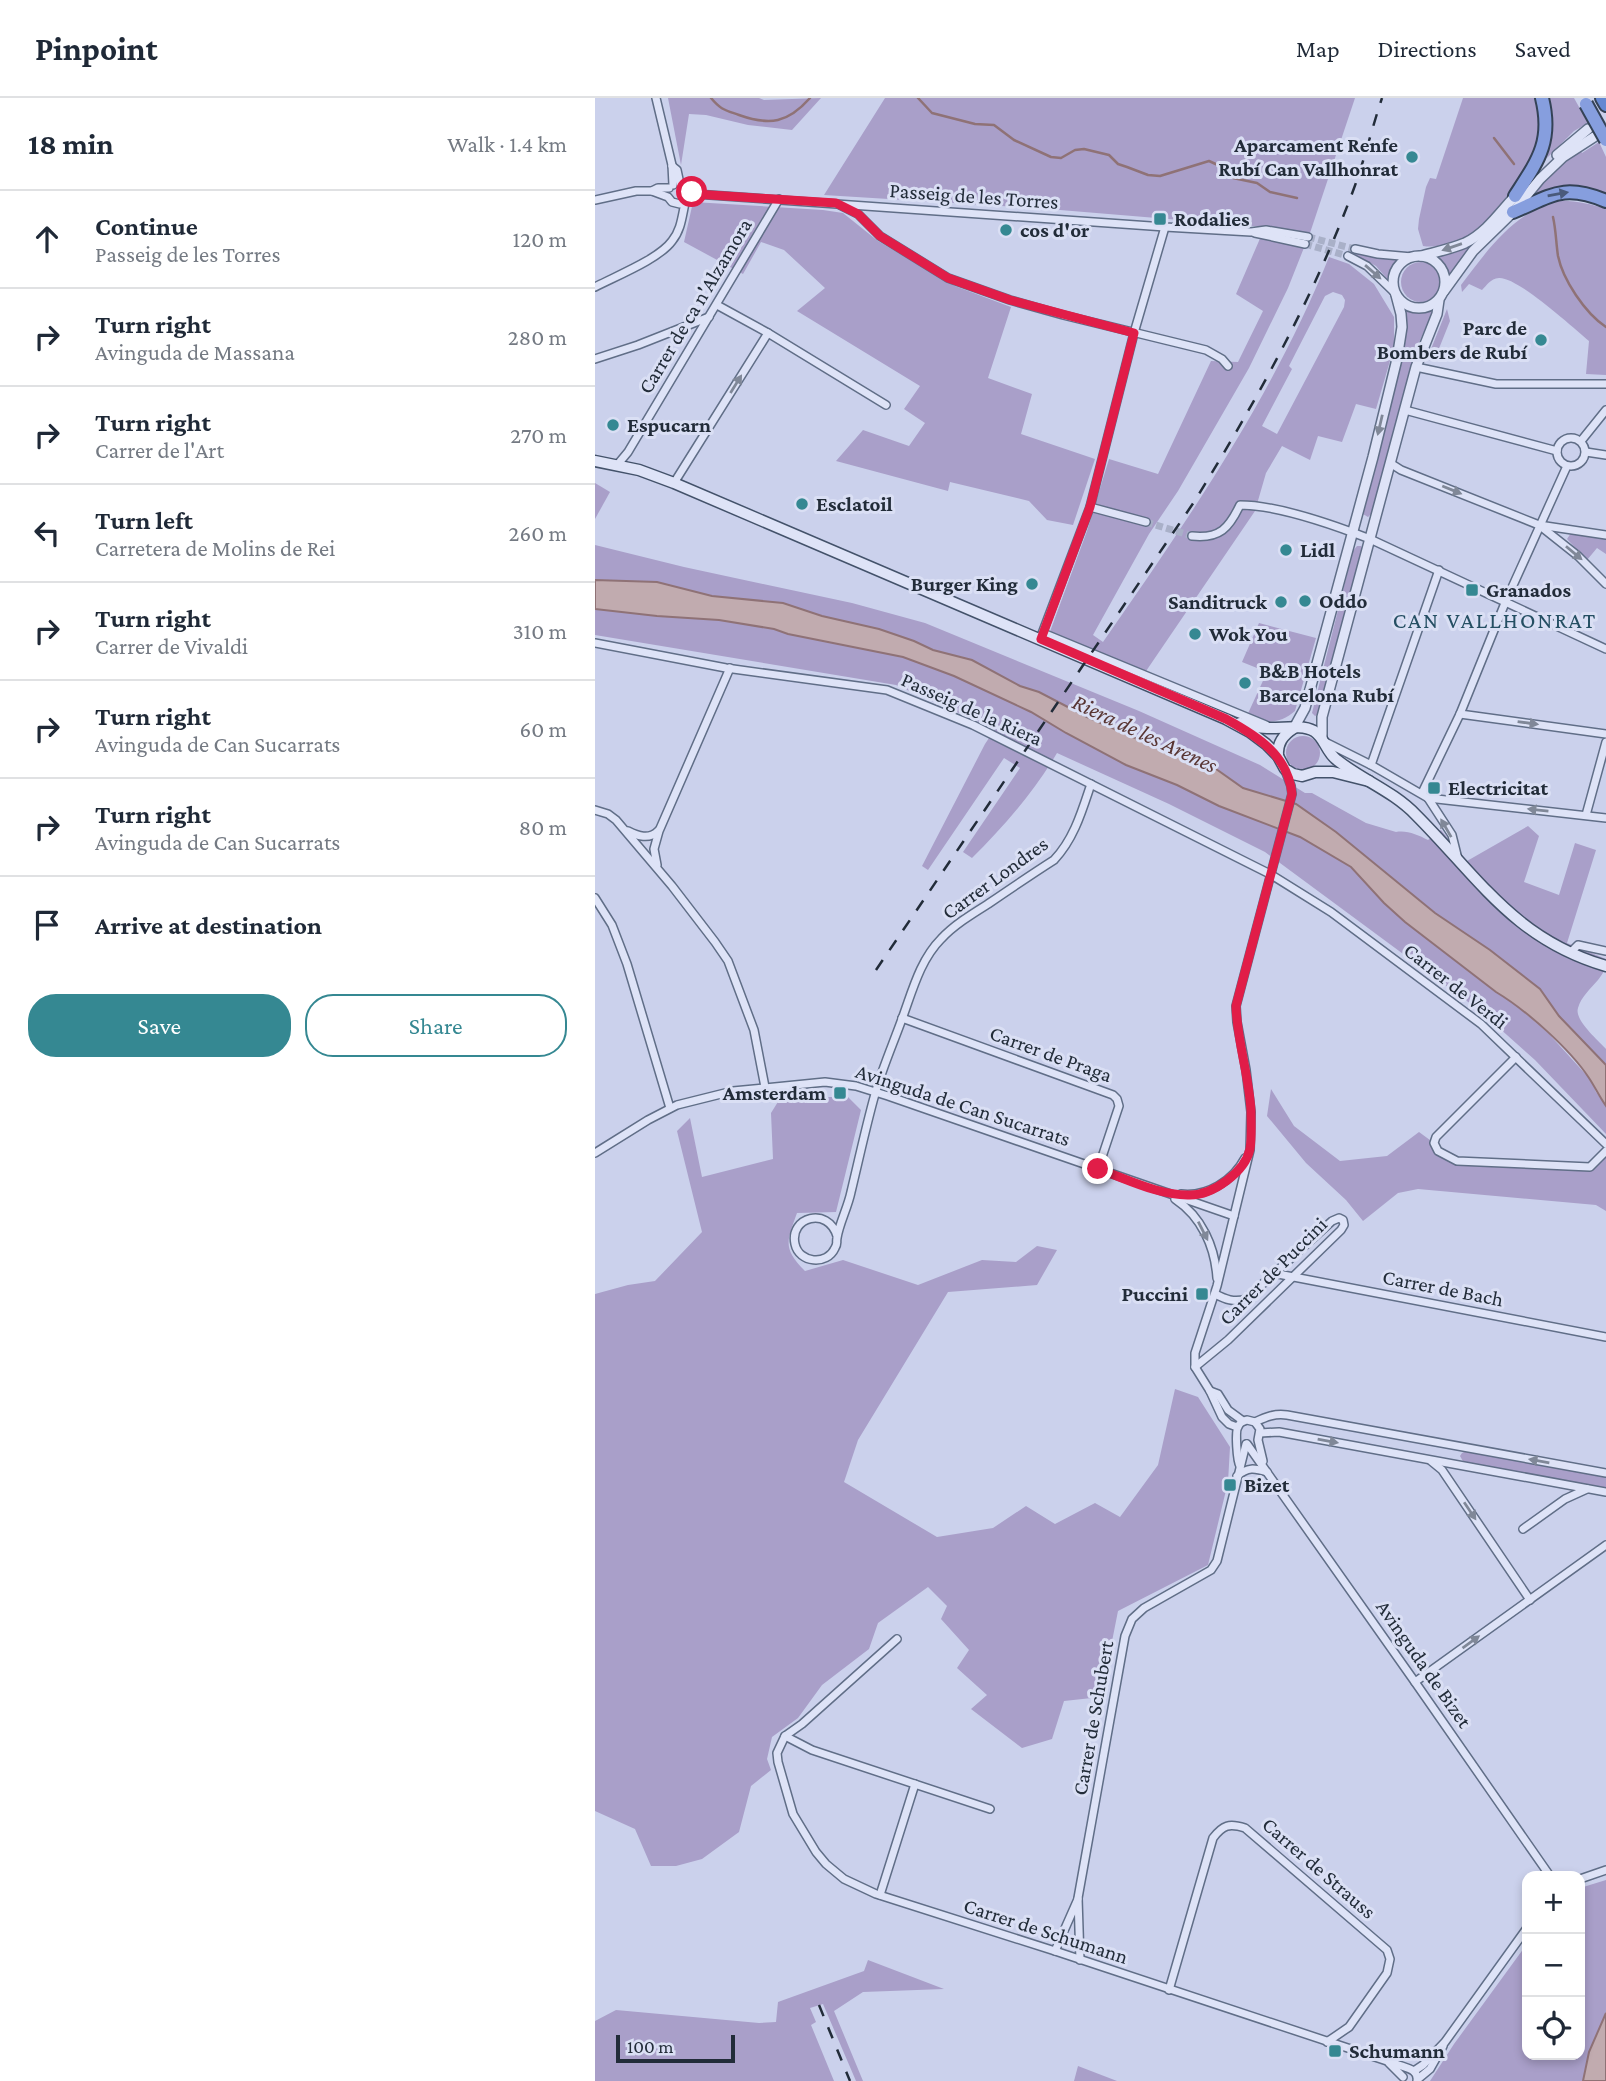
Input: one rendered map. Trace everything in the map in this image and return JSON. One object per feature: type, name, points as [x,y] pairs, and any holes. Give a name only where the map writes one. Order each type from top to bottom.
[{"type":"highway","points":[[1515,197],[1543,150],[1547,125],[1542,98]]},
{"type":"highway","points":[[1585,101],[1596,135]]},
{"type":"highway","points":[[1513,212],[1540,198],[1564,193],[1584,194],[1606,201]]},
{"type":"main road","points":[[595,461],[618,464],[674,483],[1042,636],[1226,719],[1263,741],[1278,756],[1285,769],[1297,776],[1338,773],[1369,781]]},
{"type":"main road","points":[[1226,719],[1262,728],[1308,728],[1339,762],[1405,805],[1511,915],[1570,953],[1606,966]]},
{"type":"main road","points":[[1278,756],[1278,746],[1289,728]]},
{"type":"main road","points":[[1312,774],[1324,762],[1324,743]]},
{"type":"street","points":[[656,98],[672,165],[674,185],[668,197]]},
{"type":"street","points":[[1165,227],[1134,333],[1090,507],[1042,636],[1263,724],[1289,728],[1305,708],[1401,342],[1401,314],[1392,285],[1397,267],[1403,261],[1453,247],[1474,237],[1568,145],[1596,135]]},
{"type":"street","points":[[1596,135],[1556,163],[1513,212],[1473,251],[1439,300],[1437,314],[1416,367],[1322,717],[1324,743],[1425,795],[1606,818]]},
{"type":"street","points":[[652,191],[674,185],[689,195]]},
{"type":"street","points":[[595,200],[636,191],[652,191],[668,197],[683,214]]},
{"type":"street","points":[[676,204],[689,195]]},
{"type":"street","points":[[595,287],[662,252],[673,240],[683,220],[689,195]]},
{"type":"street","name":"Passeig de les Torres","points":[[689,195],[1251,232],[1307,241]]},
{"type":"street","name":"Carrer de ca n'Alzamora","points":[[618,464],[635,441],[779,199]]},
{"type":"street","points":[[836,203],[858,214],[880,236],[948,278],[1010,300],[1206,350],[1223,359],[1228,366]]},
{"type":"street","points":[[1355,249],[1416,256],[1434,261],[1444,275],[1444,290]]},
{"type":"street","points":[[1348,256],[1367,265],[1401,302],[1416,309],[1424,309],[1439,300]]},
{"type":"street","points":[[717,304],[887,405]]},
{"type":"street","points":[[595,359],[710,316]]},
{"type":"street","points":[[674,483],[768,333]]},
{"type":"street","points":[[1416,367],[1496,384],[1606,384]]},
{"type":"street","points":[[1405,410],[1557,451]]},
{"type":"street","points":[[1581,441],[1606,410]]},
{"type":"street","points":[[1567,438],[1581,441],[1586,452],[1578,465],[1567,466],[1559,460],[1557,451],[1561,442],[1567,438]]},
{"type":"street","points":[[1586,452],[1606,455]]},
{"type":"street","points":[[1390,463],[1539,525],[1606,535]]},
{"type":"street","points":[[1425,795],[1505,603],[1567,466]]},
{"type":"street","points":[[1192,536],[1206,537],[1220,533],[1230,523],[1240,505],[1271,508],[1370,539],[1606,649]]},
{"type":"street","points":[[1090,507],[1146,522]]},
{"type":"street","points":[[1539,525],[1578,556],[1606,584]]},
{"type":"street","points":[[1371,765],[1439,570]]},
{"type":"street","name":"Passeig de la Riera","points":[[595,643],[730,668],[887,690],[966,722],[1270,874]]},
{"type":"street","points":[[661,873],[654,857],[659,831],[730,668]]},
{"type":"street","points":[[1460,714],[1606,734]]},
{"type":"street","points":[[1586,815],[1606,742]]},
{"type":"street","points":[[1285,769],[1292,794]]},
{"type":"street","points":[[1312,774],[1296,787],[1292,794],[1236,1006],[1251,1112],[1250,1150],[1216,1290],[1195,1353],[1195,1367],[1222,1417],[1229,1424],[1255,1422],[1279,1413],[1606,1473]]},
{"type":"street","name":"Carrer Londres","points":[[837,1236],[846,1215],[876,1092],[916,979],[931,950],[960,922],[1054,860],[1065,849],[1091,784]]},
{"type":"street","points":[[1425,795],[1452,835],[1458,861]]},
{"type":"street","points":[[595,810],[608,814],[624,829],[728,961],[754,1030],[765,1087]]},
{"type":"street","points":[[624,829],[646,837],[659,831]]},
{"type":"street","name":"Carrer de Verdi","points":[[1270,874],[1331,912],[1470,1015],[1606,1144]]},
{"type":"street","points":[[595,898],[612,925],[627,964],[670,1108]]},
{"type":"street","points":[[1570,953],[1579,945],[1605,950]]},
{"type":"street","name":"Carrer de Praga","points":[[902,1018],[1113,1095],[1119,1106],[1098,1169]]},
{"type":"street","points":[[1516,1057],[1436,1137],[1434,1143],[1438,1152],[1457,1161],[1590,1167],[1606,1151]]},
{"type":"street","name":"Avinguda de Can Sucarrats","points":[[595,1153],[670,1108],[733,1091],[825,1082],[876,1092],[1234,1216]]},
{"type":"street","name":"Avinguda de Can Sucarrats","points":[[1163,1191],[1192,1195],[1221,1185],[1237,1173],[1250,1150]]},
{"type":"street","name":"Avinguda de Can Sucarrats","points":[[1163,1191],[1200,1222],[1207,1235],[1216,1266],[1216,1290]]},
{"type":"street","points":[[813,1217],[827,1220],[833,1225],[837,1236],[834,1250],[829,1256],[819,1260],[801,1255],[795,1244],[799,1226],[813,1217]]},
{"type":"street","name":"Carrer de Puccini","points":[[1195,1367],[1228,1340],[1341,1230],[1343,1220],[1339,1218],[1332,1221],[1246,1299],[1239,1302],[1228,1300],[1216,1290]]},
{"type":"street","name":"Carrer de Bach","points":[[1273,1273],[1606,1337]]},
{"type":"street","name":"Avinguda de Bizet","points":[[1255,1422],[1259,1436],[1259,1452],[1267,1470],[1547,1871]]},
{"type":"street","name":"Carrer de Schubert","points":[[1240,1424],[1237,1459],[1240,1466]]},
{"type":"street","points":[[1246,1444],[1259,1436],[1279,1432],[1606,1492]]},
{"type":"street","name":"Avinguda de Bizet","points":[[1238,1438],[1267,1470]]},
{"type":"street","points":[[1427,1459],[1429,1441]]},
{"type":"street","name":"Carrer de Schubert","points":[[1080,1960],[1079,1898],[1125,1636],[1132,1619],[1144,1608],[1211,1570],[1217,1561],[1246,1444]]},
{"type":"street","points":[[1447,1462],[1450,1444]]},
{"type":"street","points":[[1427,1459],[1443,1470],[1529,1600]]},
{"type":"street","points":[[1237,1476],[1250,1468],[1267,1470]]},
{"type":"street","points":[[1523,1529],[1565,1499],[1587,1489]]},
{"type":"street","points":[[1415,1682],[1606,1545]]},
{"type":"street","points":[[783,1739],[897,1639]]},
{"type":"street","points":[[783,1739],[990,1809]]},
{"type":"street","name":"Carrer de Schumann","points":[[783,1739],[777,1753],[778,1762],[793,1814],[826,1864],[844,1879],[880,1895],[1412,2070]]},
{"type":"street","points":[[880,1895],[915,1784]]},
{"type":"street","name":"Carrer de Strauss","points":[[1169,1990],[1213,1838],[1220,1828],[1227,1824],[1245,1828],[1387,1950],[1390,1959],[1387,1973],[1349,2027],[1327,2042]]},
{"type":"street","points":[[1585,1877],[1606,1870]]},
{"type":"street","name":"Carrer de Schubert","points":[[1055,1951],[1079,1898]]},
{"type":"street","points":[[1403,2079],[1405,2072],[1423,2065],[1445,2042],[1523,1934]]},
{"type":"street","points":[[1349,2027],[1347,2044],[1350,2050]]},
{"type":"street","points":[[1412,2070],[1418,2080],[1430,2069],[1445,2042]]},
{"type":"street","name":"Carrer de Schumann","points":[[1389,2063],[1403,2079]]},
{"type":"shaded area","points":[[668,98],[821,98],[792,130],[689,114],[681,165]]},
{"type":"shaded area","points":[[885,98],[1355,98],[1311,230],[1288,288],[1249,368],[1178,491],[1149,534],[1093,635],[1103,642],[1227,456],[1282,359],[1329,257],[1349,264],[1374,284],[1394,317],[1394,347],[1376,409],[1356,404],[1342,442],[1318,436],[1310,460],[1282,446],[1266,473],[1255,511],[1142,677],[1048,637],[1087,531],[1109,459],[1158,474],[1211,361],[1238,362],[1263,311],[1236,294],[1265,227],[1036,208],[824,195]],"holes":[[[1333,292],[1342,295],[1345,300],[1344,307],[1277,434],[1262,426],[1292,369],[1289,366],[1325,296]]]},
{"type":"shaded area","points":[[1463,98],[1534,98],[1539,124],[1537,144],[1531,161],[1515,186],[1495,212],[1474,232],[1450,244],[1423,246],[1418,229],[1426,187],[1430,178],[1436,179]]},
{"type":"shaded area","points":[[1550,98],[1574,98],[1588,123],[1574,131],[1547,158],[1552,128]]},
{"type":"shaded area","points":[[1599,142],[1606,157],[1606,195],[1592,191],[1530,198],[1552,170],[1580,149],[1582,153]]},
{"type":"shaded area","points":[[1557,201],[1606,209],[1606,375],[1586,374],[1589,341],[1519,285],[1499,278],[1491,281],[1482,290],[1469,284],[1462,292],[1461,285],[1502,235],[1527,214]]},
{"type":"shaded area","points":[[693,202],[843,213],[878,241],[955,286],[1011,307],[988,378],[1032,394],[1021,434],[1095,459],[1073,525],[1047,520],[1029,501],[950,482],[948,491],[836,461],[863,430],[909,446],[925,423],[904,409],[920,386],[797,311],[825,288],[784,250],[761,242],[743,274],[684,242]]},
{"type":"shaded area","points":[[1477,242],[1450,277],[1442,262],[1435,256]]},
{"type":"shaded area","points":[[1354,254],[1400,259],[1389,281],[1376,266]]},
{"type":"shaded area","points":[[1421,262],[1435,268],[1441,282],[1435,296],[1421,302],[1407,296],[1401,282],[1407,268]]},
{"type":"shaded area","points":[[1405,308],[1419,313],[1431,311],[1432,314],[1415,351],[1373,512],[1368,517],[1363,514],[1364,507],[1404,345]]},
{"type":"shaded area","points":[[1447,309],[1450,321],[1436,356],[1431,361],[1427,359]]},
{"type":"shaded area","points":[[595,483],[610,492],[595,519]]},
{"type":"shaded area","points":[[1571,533],[1606,539],[1606,554],[1597,548],[1587,560],[1567,539]]},
{"type":"shaded area","points":[[595,545],[852,603],[925,623],[1139,711],[1260,765],[1305,793],[1312,793],[1366,823],[1396,832],[1412,833],[1428,840],[1441,830],[1467,861],[1528,826],[1539,836],[1524,882],[1559,895],[1575,843],[1596,850],[1567,943],[1606,959],[1603,972],[1581,1000],[1578,1013],[1583,1024],[1606,1049],[1606,1065],[1559,1016],[1540,989],[1490,950],[1435,913],[1336,832],[1296,804],[1243,788],[1215,767],[1188,755],[1156,747],[1087,717],[962,657],[933,650],[879,629],[822,616],[783,603],[712,596],[657,582],[595,580]]},
{"type":"shaded area","points":[[1357,546],[1361,546],[1363,550],[1321,713],[1315,716],[1312,713],[1353,551]]},
{"type":"shaded area","points":[[595,580],[657,582],[712,596],[783,603],[822,616],[879,629],[933,650],[972,660],[1020,686],[1039,692],[1087,717],[1156,747],[1202,759],[1243,788],[1296,804],[1336,832],[1435,913],[1490,950],[1540,989],[1559,1016],[1606,1065],[1606,1106],[1581,1067],[1547,1031],[1405,922],[1351,867],[1300,837],[1219,806],[1177,785],[1126,765],[1031,712],[954,676],[903,657],[719,620],[595,609]]},
{"type":"shaded area","points":[[595,609],[719,620],[903,657],[954,676],[1031,712],[1126,765],[1177,785],[1219,806],[1300,837],[1351,867],[1405,922],[1511,1001],[1549,1034],[1590,1079],[1606,1106],[1606,1134],[1535,1060],[1479,1010],[1265,852],[1057,753],[1018,808],[972,858],[963,852],[1020,768],[1004,758],[928,870],[922,866],[995,729],[896,685],[595,635]]},
{"type":"shaded area","points":[[1259,623],[1316,638],[1295,711],[1283,719],[1271,722],[1245,720],[1267,672],[1242,662]]},
{"type":"shaded area","points":[[1303,736],[1315,741],[1320,753],[1315,765],[1303,770],[1291,765],[1286,753],[1291,741]]},
{"type":"shaded area","points":[[1271,1089],[1294,1126],[1340,1161],[1387,1156],[1419,1132],[1434,1143],[1446,1157],[1590,1167],[1606,1151],[1606,1211],[1596,1205],[1418,1189],[1398,1193],[1363,1221],[1346,1200],[1306,1163],[1267,1116]]},
{"type":"shaded area","points":[[781,1097],[848,1097],[861,1110],[836,1212],[797,1213],[789,1244],[793,1256],[805,1271],[843,1260],[918,1285],[982,1260],[1016,1262],[1037,1246],[1057,1250],[1037,1285],[948,1292],[858,1440],[844,1482],[937,1537],[993,1528],[1026,1506],[1055,1524],[1095,1503],[1120,1517],[1158,1465],[1175,1389],[1198,1397],[1230,1447],[1228,1482],[1208,1565],[1118,1611],[1101,1697],[1064,1701],[1052,1739],[1022,1748],[971,1709],[987,1695],[957,1668],[969,1650],[941,1619],[947,1606],[928,1587],[878,1623],[869,1649],[822,1685],[798,1718],[772,1737],[767,1759],[771,1770],[751,1786],[739,1832],[702,1859],[676,1866],[651,1866],[635,1829],[595,1811],[595,1294],[655,1281],[702,1232],[677,1131],[690,1118],[702,1177],[773,1159],[771,1113]]},
{"type":"shaded area","points":[[1466,1451],[1606,1476],[1606,1489],[1464,1463],[1460,1456]]},
{"type":"shaded area","points":[[1606,1880],[1606,2013],[1589,2052],[1583,2081],[1430,2081],[1522,1951],[1522,2060],[1585,2060],[1585,1886]]},
{"type":"shaded area","points":[[868,1960],[944,1989],[863,1992],[834,2011],[863,2081],[856,2081],[823,2004],[810,2008],[816,2022],[811,2025],[834,2081],[595,2081],[595,2021],[616,2010],[759,2023],[776,2022],[778,2002],[864,1971]]},
{"type":"shaded area","points":[[1606,2013],[1606,2081],[1583,2081],[1589,2052]]},
{"type":"shaded area","points":[[1078,2066],[1117,2081],[1074,2081]]},
{"type":"waterway","points":[[711,98],[727,111],[769,121],[794,113],[810,98]]},
{"type":"waterway","points":[[918,98],[932,113],[975,124],[994,125],[1014,140],[1051,157],[1061,158],[1075,150],[1084,149],[1109,155],[1118,164],[1148,175],[1160,176],[1209,161],[1224,171]]},
{"type":"waterway","points":[[1494,138],[1514,164]]},
{"type":"waterway","points":[[1227,174],[1233,178],[1257,183],[1270,192],[1297,198]]},
{"type":"waterway","points":[[1553,217],[1558,256],[1565,275],[1583,305],[1606,327]]},
{"type":"tunnel","points":[[1308,237],[1355,249]]},
{"type":"tunnel","points":[[1305,244],[1348,256]]},
{"type":"tunnel","points":[[1146,522],[1192,536]]},
{"type":"railway","points":[[876,970],[1194,502],[1240,425],[1284,346],[1323,264],[1357,180],[1382,98]]},
{"type":"railway","points":[[819,2005],[850,2081]]},
{"type":"place","name":"Aparcament Renfe Rubí Can Vallhonrat","points":[[1412,157]]},
{"type":"place","name":"Rodalies","points":[[1160,219]]},
{"type":"place","name":"cos d'or","points":[[1006,230]]},
{"type":"place","name":"Parc de Bombers de Rubí","points":[[1541,340]]},
{"type":"place","name":"Espucarn","points":[[613,425]]},
{"type":"place","name":"Esclatoil","points":[[802,504]]},
{"type":"place","name":"Lidl","points":[[1286,550]]},
{"type":"place","name":"Burger King","points":[[1032,584]]},
{"type":"place","name":"Granados","points":[[1472,590]]},
{"type":"place","name":"Oddo","points":[[1305,601]]},
{"type":"place","name":"Sanditruck","points":[[1281,602]]},
{"type":"place","name":"Wok You","points":[[1195,634]]},
{"type":"place","name":"B&B Hotels Barcelona Rubí","points":[[1245,683]]},
{"type":"place","name":"Electricitat","points":[[1434,788]]},
{"type":"place","name":"Amsterdam","points":[[840,1093]]},
{"type":"place","name":"Puccini","points":[[1202,1294]]},
{"type":"place","name":"Bizet","points":[[1230,1485]]},
{"type":"place","name":"Schumann","points":[[1335,2051]]},
{"type":"district","name":"CAN VALLHONRAT","points":[[1495,620]]},
{"type":"route","points":[[692,192],[836,203],[858,214],[880,236],[948,278],[1010,300],[1134,333],[1090,507],[1041,639],[1226,719],[1250,732],[1278,756],[1288,777],[1292,794],[1236,1006],[1251,1112],[1250,1150],[1237,1173],[1221,1185],[1192,1195],[1163,1191],[1098,1169]]},
{"type":"water label","name":"Riera de les Arenes","points":[[1145,733]]}]
